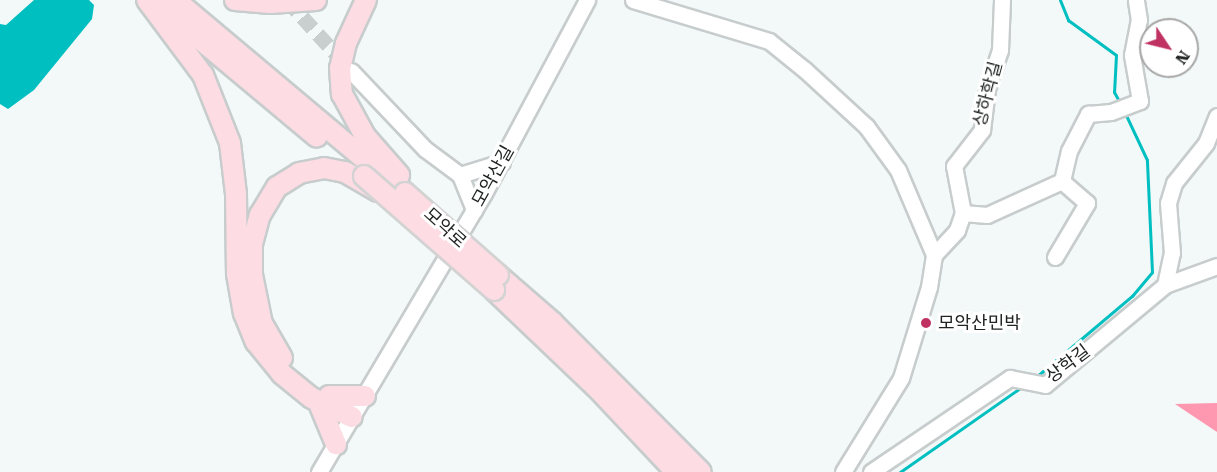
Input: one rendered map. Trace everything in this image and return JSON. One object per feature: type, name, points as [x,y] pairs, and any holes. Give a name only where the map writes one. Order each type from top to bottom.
[{"type":"main road","points":[[147,0],[203,75],[230,143],[236,194],[237,274],[248,323],[256,342],[282,374],[352,417]]},
{"type":"main road","name":"모악로","points":[[153,0],[364,176],[404,202],[438,220],[676,472]]},
{"type":"main road","name":"모악로","points":[[175,0],[496,282],[552,322],[701,472]]},
{"type":"main road","points":[[235,0],[270,3],[316,0]]},
{"type":"main road","points":[[366,0],[346,43],[340,68],[342,94],[365,136],[438,220]]},
{"type":"main road","points":[[336,444],[324,399],[283,360],[262,324],[252,274],[252,244],[260,215],[277,187],[299,173],[324,168],[345,172],[404,202]]},
{"type":"main road","points":[[324,399],[365,396]]},
{"type":"street","name":"모악산길","points":[[320,472],[502,162],[587,0]]},
{"type":"street","points":[[633,0],[769,41],[813,76],[866,126],[898,170],[934,255],[929,287],[901,378],[843,472]]},
{"type":"street","name":"상하학길","points":[[963,213],[954,185],[954,166],[982,130],[987,89],[1000,50],[1002,0]]},
{"type":"street","points":[[1062,181],[1069,151],[1088,114],[1111,112],[1140,101],[1132,55],[1139,20],[1136,0]]},
{"type":"street","points":[[351,71],[425,149],[460,175],[474,210]]},
{"type":"street","points":[[1165,285],[1172,253],[1168,203],[1174,183],[1206,143],[1217,116]]},
{"type":"street","points":[[460,175],[502,162]]},
{"type":"street","points":[[934,255],[957,230],[963,213],[987,215],[1062,181]]},
{"type":"street","points":[[1055,257],[1087,203],[1062,181]]},
{"type":"street","name":"상학길","points":[[871,472],[1010,378],[1046,385],[1165,285],[1217,266]]},
{"type":"shaded area","points":[[1217,403],[1217,432],[1175,404]]},
{"type":"water","points":[[34,0],[89,0],[94,5],[92,19],[34,90],[8,109],[0,104],[0,24],[6,25]]},
{"type":"waterway","points":[[1060,0],[1068,20],[1116,55],[1114,92],[1120,103]]},
{"type":"waterway","points":[[1036,377],[1132,296],[1152,272],[1147,160],[1124,111]]},
{"type":"waterway","points":[[900,472],[1023,386]]},
{"type":"tunnel","points":[[287,0],[347,66]]},
{"type":"place","name":"모악산민박","points":[[926,323]]}]
